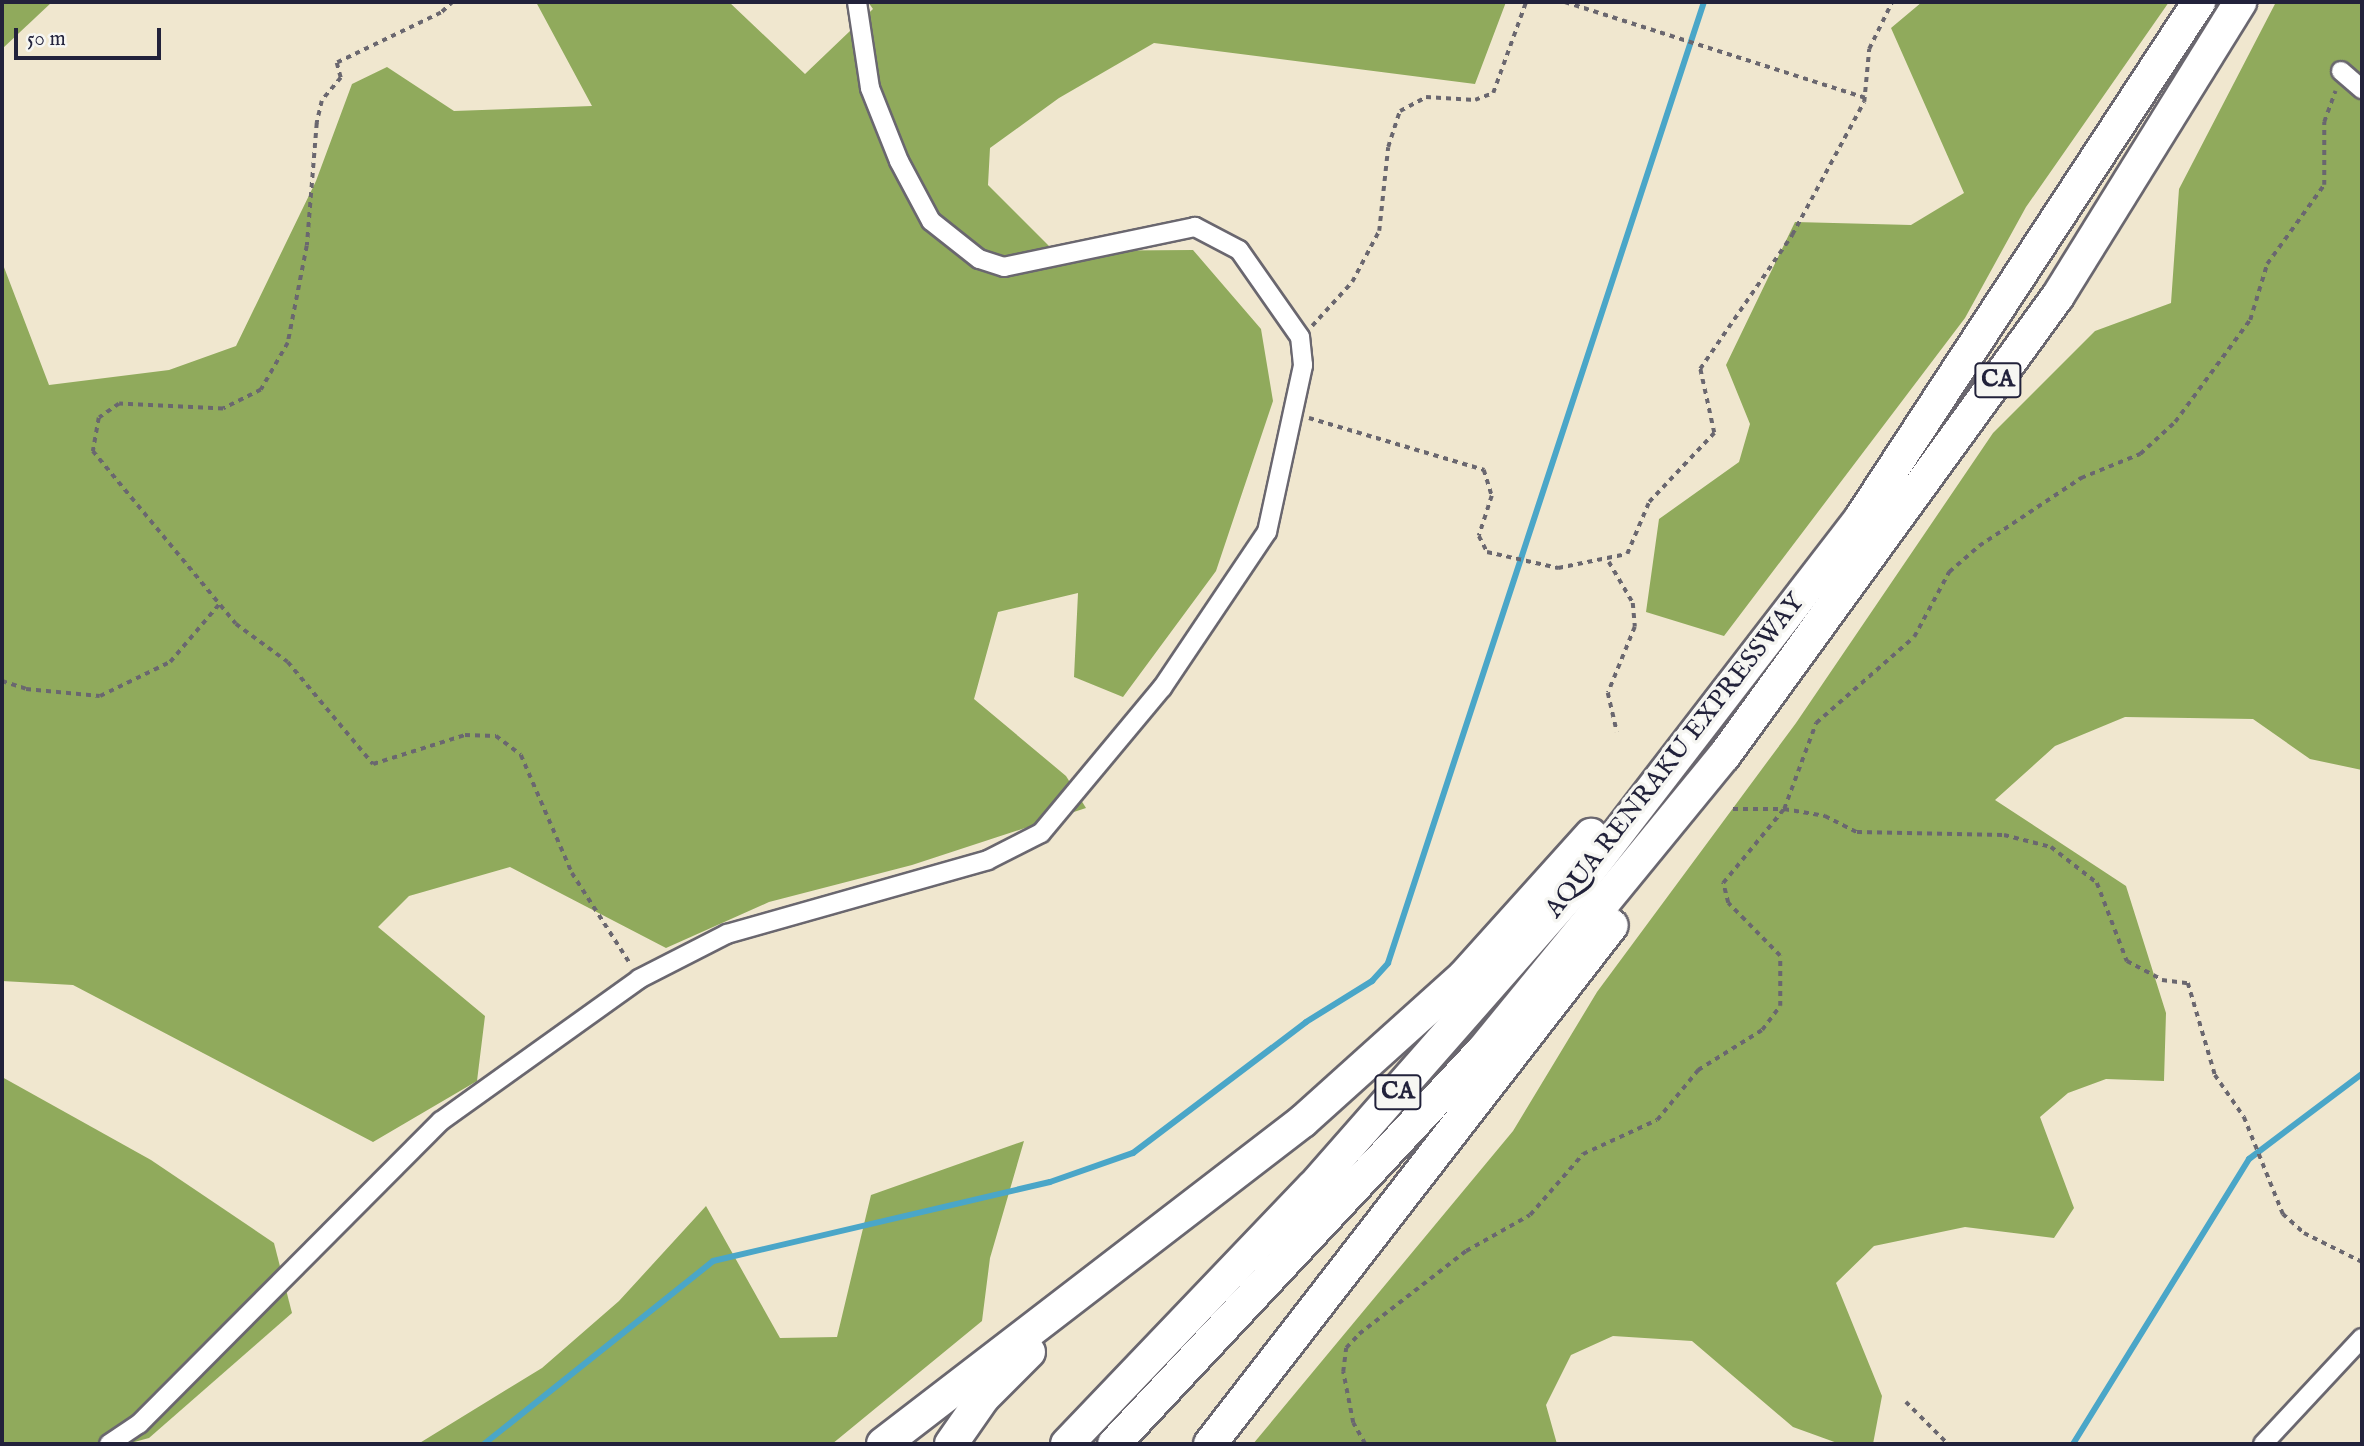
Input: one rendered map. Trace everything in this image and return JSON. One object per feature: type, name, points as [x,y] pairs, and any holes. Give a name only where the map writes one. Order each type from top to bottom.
[{"type":"highway","name":"AQUA RENRAKU EXPRESSWAY","points":[[1067,1444],[1455,1029],[1707,720],[1862,516],[2199,2]]},
{"type":"highway","name":"AQUA RENRAKU EXPRESSWAY","points":[[1114,1444],[1474,1060],[1734,743],[1883,542],[2059,296],[2240,2]]},
{"type":"highway","points":[[883,1444],[1303,1121],[1464,976],[1862,516]]},
{"type":"highway","points":[[1210,1444],[1245,1394],[1615,920],[1740,770],[1883,542]]},
{"type":"highway","points":[[951,1444],[983,1398],[1127,1255]]},
{"type":"highway","points":[[1193,1444],[1245,1394]]},
{"type":"street","points":[[109,1444],[139,1424],[441,1121],[639,979],[727,934],[988,860],[1041,833],[1162,688],[1267,532],[1294,414],[1300,337],[1239,250],[1195,227],[1004,267],[979,259],[931,221],[899,161],[870,89],[857,2]]},
{"type":"street","points":[[2342,71],[2362,89]]},
{"type":"street","points":[[2263,1444],[2362,1338]]},
{"type":"path","points":[[453,2],[442,13],[337,63],[341,78],[322,101],[317,123],[307,246],[288,343],[261,390],[223,410],[119,404],[99,418],[93,451],[221,602],[236,624],[288,662],[320,696],[373,764],[465,735],[496,736],[522,755],[572,873],[639,979]]},
{"type":"path","points":[[1300,337],[1352,282],[1379,231],[1388,147],[1400,111],[1426,97],[1475,100],[1493,93],[1526,2]]},
{"type":"path","points":[[1565,2],[1865,98]]},
{"type":"path","points":[[1294,414],[1483,470],[1492,496],[1479,536],[1487,552],[1558,568],[1609,562],[1627,554],[1649,502],[1714,433],[1700,369],[1792,235],[1865,98],[1870,49],[1892,2]]},
{"type":"path","points":[[1365,1444],[1353,1423],[1343,1372],[1346,1348],[1359,1334],[1466,1251],[1530,1215],[1583,1154],[1657,1120],[1698,1070],[1762,1030],[1780,1006],[1780,956],[1728,904],[1723,883],[1784,809],[1816,723],[1914,637],[1949,572],[2081,478],[2140,454],[2175,422],[2250,320],[2267,264],[2324,185],[2324,122],[2342,71]]},
{"type":"path","points":[[1609,562],[1633,603],[1635,627],[1608,693],[1617,732]]},
{"type":"path","points":[[2,681],[26,690],[100,695],[170,662],[221,602]]},
{"type":"path","points":[[1733,809],[1784,809],[1825,816],[1857,832],[2004,835],[2051,847],[2097,884],[2127,961],[2162,980],[2188,983],[2215,1075],[2244,1117],[2283,1214],[2304,1233],[2362,1262]]},
{"type":"path","points":[[1906,1402],[1948,1444]]},
{"type":"green space","points":[[2,2],[52,2],[2,49]]},
{"type":"green space","points":[[536,2],[729,2],[805,74],[873,9],[868,2],[1506,2],[1475,84],[1154,43],[1059,98],[990,148],[988,185],[1054,251],[1193,250],[1261,329],[1273,401],[1216,571],[1123,697],[1074,677],[1078,593],[998,612],[974,699],[1066,776],[1086,808],[912,865],[769,902],[666,948],[510,867],[409,896],[378,927],[485,1016],[477,1081],[373,1142],[73,985],[2,981],[2,262],[49,385],[169,370],[236,346],[316,181],[352,84],[387,67],[454,111],[592,106]]},
{"type":"green space","points":[[1922,2],[2169,2],[2026,207],[1965,318],[1724,636],[1646,612],[1659,519],[1739,462],[1750,424],[1726,365],[1795,222],[1911,225],[1964,193],[1891,28]]},
{"type":"green space","points":[[2276,2],[2362,2],[2362,770],[2310,759],[2253,719],[2125,717],[2055,746],[1995,800],[2126,886],[2166,1013],[2164,1081],[2106,1079],[2068,1093],[2040,1117],[2074,1208],[2054,1238],[1965,1227],[1874,1246],[1836,1283],[1882,1396],[1873,1444],[1840,1444],[1793,1427],[1692,1341],[1613,1336],[1571,1355],[1546,1405],[1557,1444],[1253,1444],[1513,1131],[1597,992],[1796,723],[1993,433],[2095,331],[2171,303],[2179,189]]},
{"type":"green space","points":[[2,1077],[151,1160],[274,1243],[292,1313],[149,1438],[127,1444],[2,1444]]},
{"type":"green space","points":[[1024,1141],[990,1258],[982,1321],[832,1444],[418,1444],[542,1368],[619,1301],[706,1206],[780,1338],[837,1337],[871,1195]]},
{"type":"waterway","points":[[484,1444],[713,1261],[1050,1182],[1133,1153],[1306,1022],[1372,981],[1388,963],[1704,2]]},
{"type":"waterway","points":[[2073,1444],[2249,1159],[2362,1074]]}]
